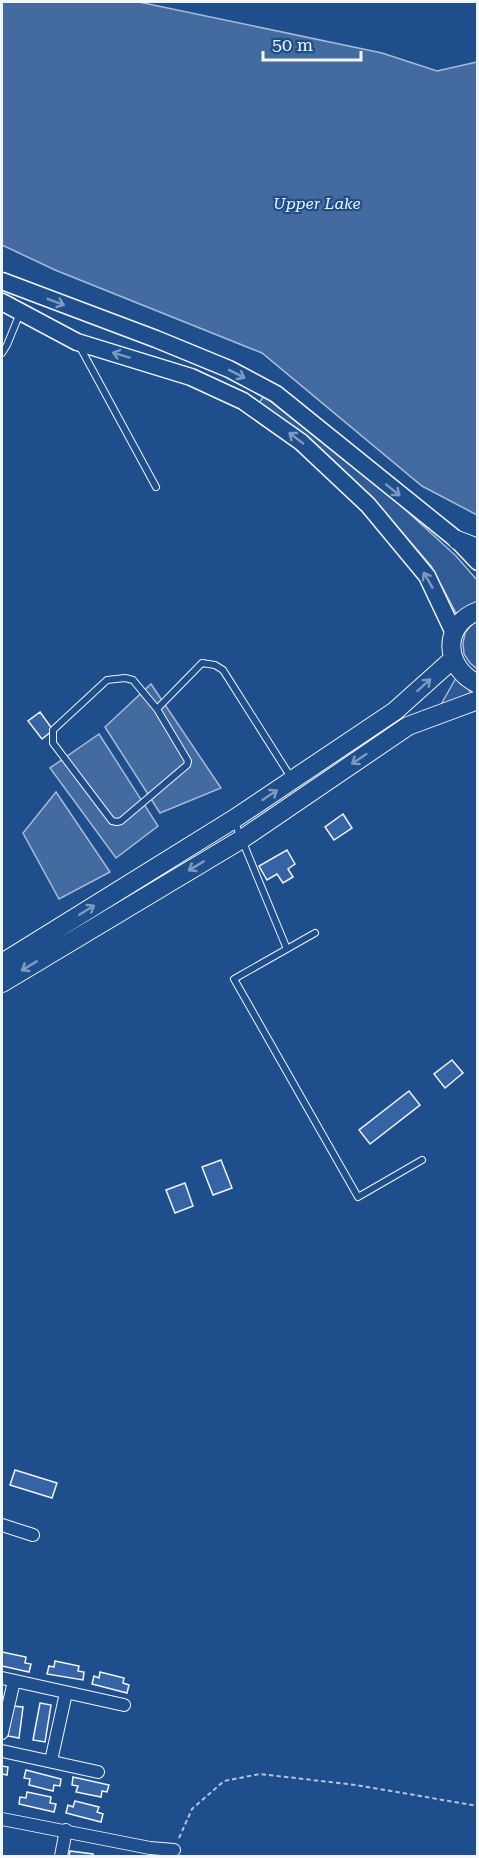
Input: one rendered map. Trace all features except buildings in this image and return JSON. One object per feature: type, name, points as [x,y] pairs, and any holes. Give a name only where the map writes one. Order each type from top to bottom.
[{"type":"main road","points":[[2,281],[230,369],[276,394],[457,540],[477,562]]},
{"type":"main road","points":[[2,302],[77,342],[191,377],[243,401],[301,442],[368,505],[427,576],[454,633]]},
{"type":"main road","points":[[457,540],[477,549]]},
{"type":"main road","points":[[2,983],[242,839],[408,726],[477,697],[453,659],[451,646],[460,622],[477,611]]},
{"type":"main road","points":[[2,963],[234,819],[395,711],[453,659]]},
{"type":"street","points":[[2,1525],[33,1535]]},
{"type":"street","points":[[2,1733],[8,1680],[124,1705]]},
{"type":"street","points":[[51,1761],[66,1693]]},
{"type":"street","points":[[2,1751],[98,1772]]},
{"type":"street","points":[[2,1819],[150,1848],[174,1850]]},
{"type":"street","points":[[61,1857],[66,1830]]},
{"type":"lane","points":[[2,353],[21,312]]},
{"type":"lane","points":[[77,342],[156,487]]},
{"type":"lane","points":[[157,709],[201,663],[215,665],[223,670],[293,779]]},
{"type":"lane","points":[[125,678],[133,680],[157,709],[187,756],[187,765],[121,821],[112,821],[53,743],[53,730],[107,680],[125,678]]},
{"type":"lane","points":[[234,819],[287,949]]},
{"type":"lane","points":[[315,933],[234,979],[358,1197],[422,1160]]},
{"type":"path","points":[[174,1850],[192,1809],[224,1781],[260,1774],[356,1785],[477,1806]]},
{"type":"shaded area","points":[[264,396],[397,502],[456,556],[477,580],[477,605],[456,613],[431,566],[372,497],[279,418],[258,404]]},
{"type":"shaded area","points":[[477,621],[477,669],[464,654],[463,643],[465,633]]},
{"type":"shaded area","points":[[456,678],[466,684],[472,696],[439,708]]},
{"type":"water","name":"Upper Lake","points":[[2,2],[139,2],[382,53],[437,71],[477,62],[477,515],[422,486],[262,353],[55,270],[2,245]]},
{"type":"water","points":[[151,684],[221,788],[160,813],[105,727]]},
{"type":"water","points":[[99,734],[158,826],[116,858],[50,768]]},
{"type":"water","points":[[56,792],[110,872],[59,899],[23,833]]}]
